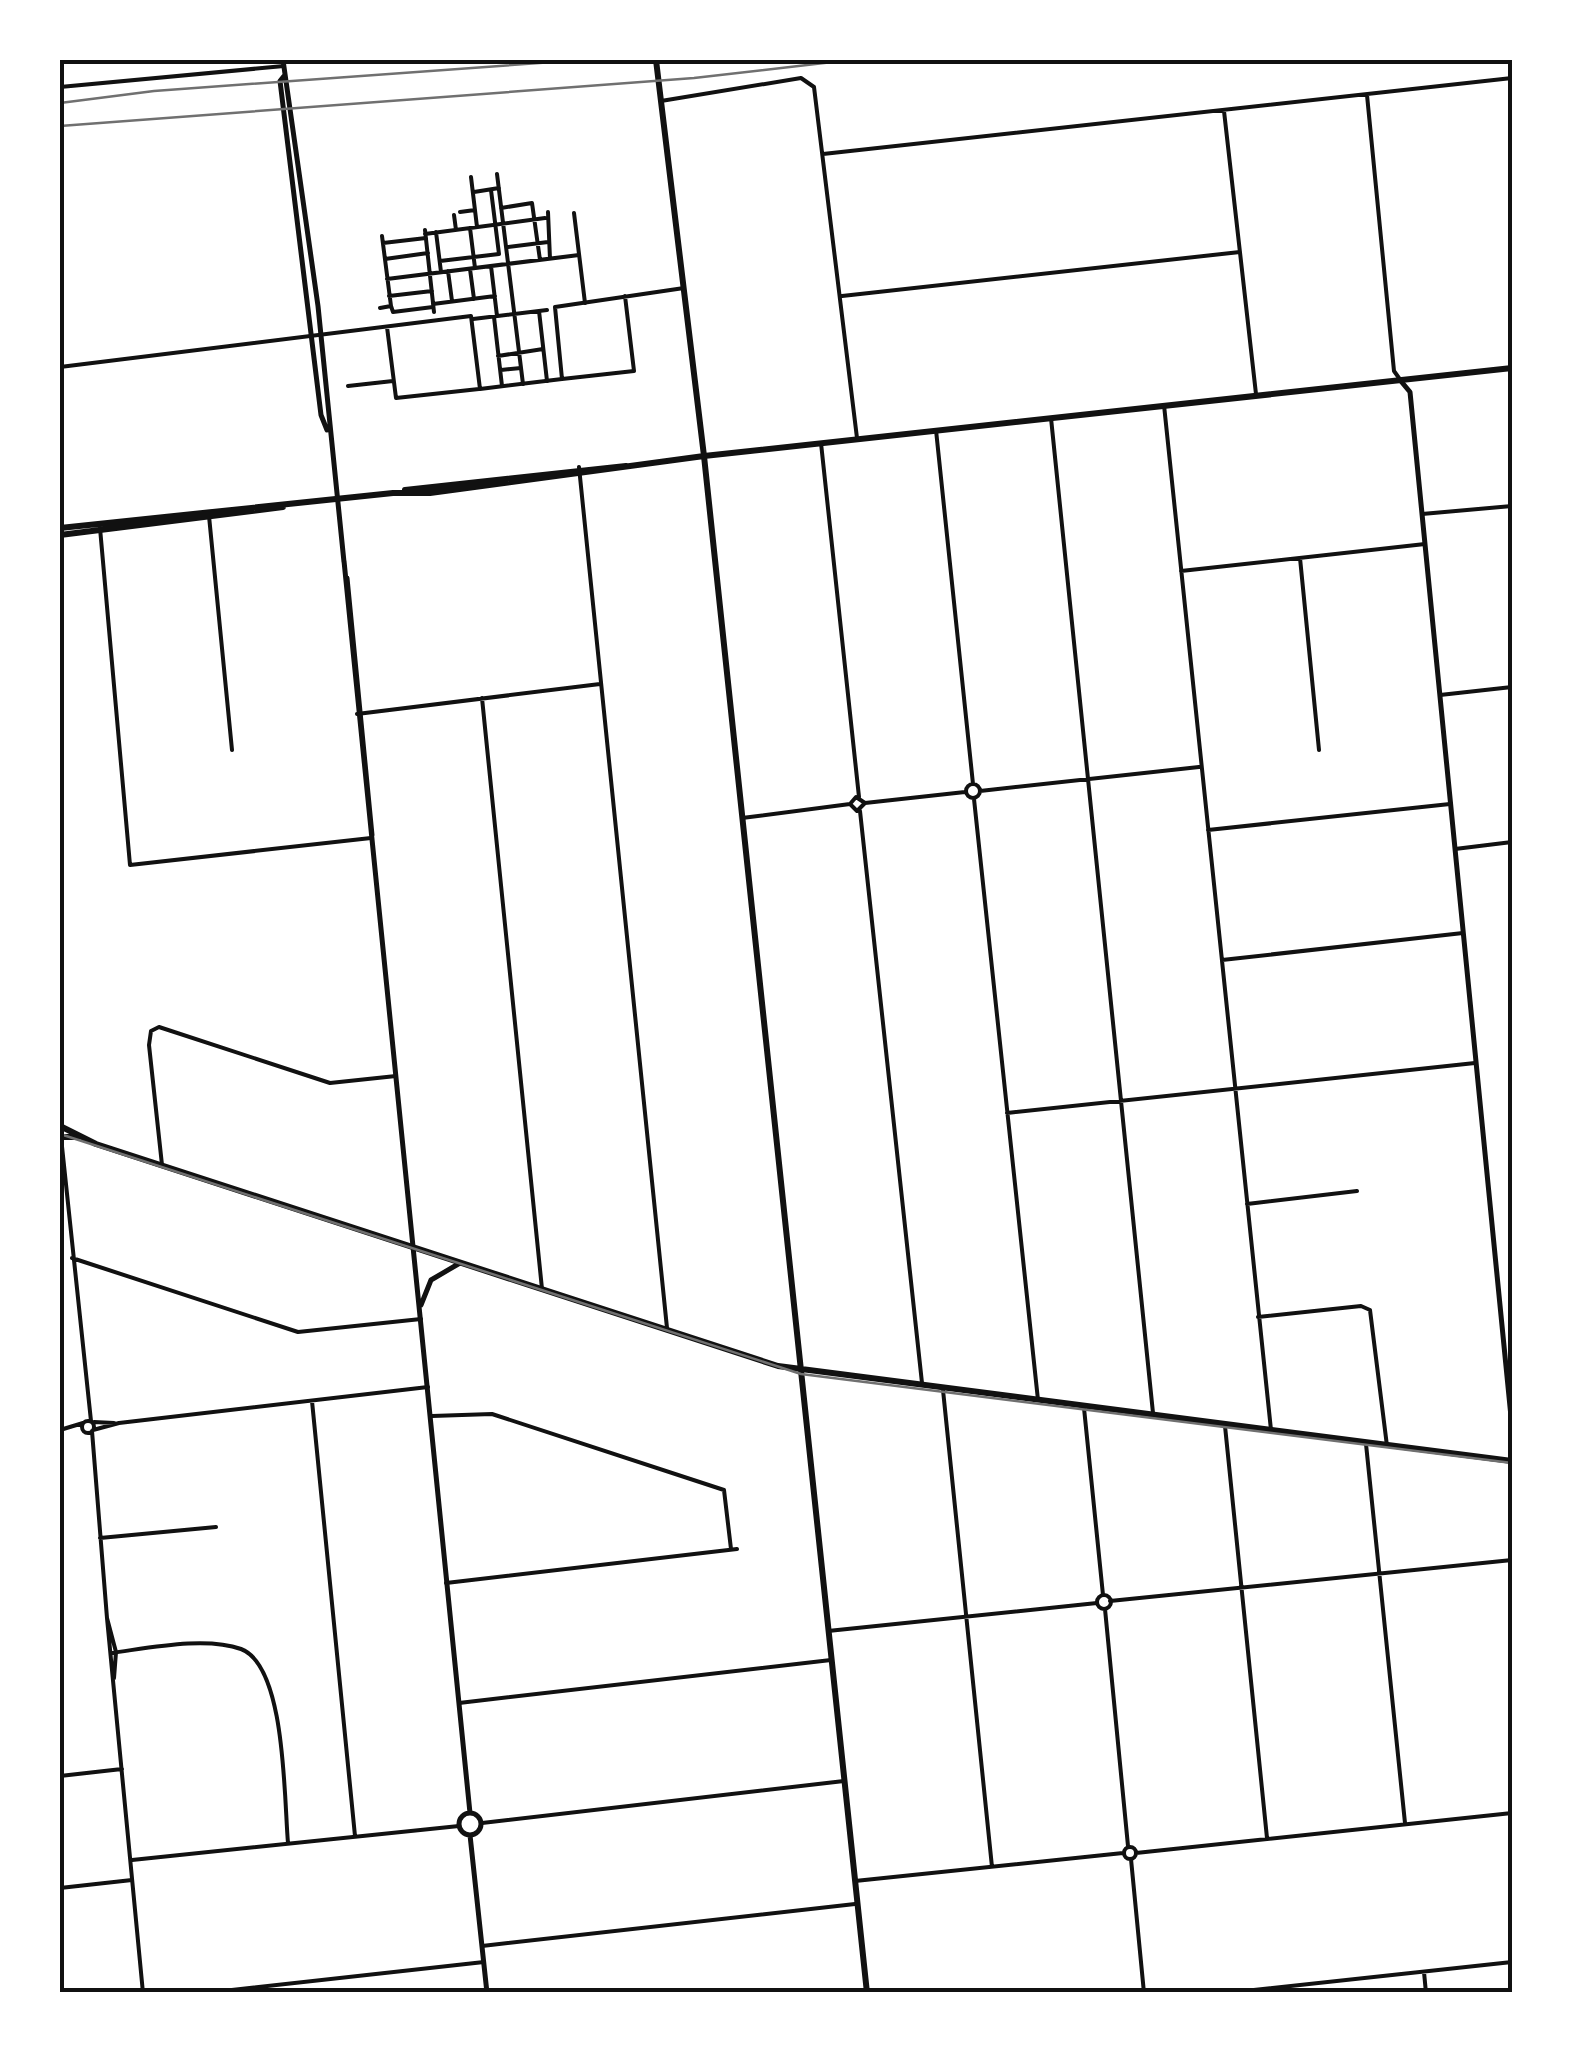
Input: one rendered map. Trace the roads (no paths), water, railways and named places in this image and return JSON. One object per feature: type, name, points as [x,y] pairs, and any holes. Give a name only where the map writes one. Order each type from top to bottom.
[{"type":"main road","points":[[656,60],[704,456],[867,1993]]},
{"type":"main road","points":[[60,532],[857,438],[1512,368]]},
{"type":"main road","points":[[60,1126],[74,1130],[77,1137]]},
{"type":"main road","points":[[61,1137],[77,1137],[800,1371],[1512,1461]]},
{"type":"street","points":[[60,88],[284,63],[330,412],[328,432],[360,713],[470,1812],[482,1823],[844,1781]]},
{"type":"street","points":[[285,76],[280,81],[321,415],[328,432]]},
{"type":"street","points":[[662,100],[807,78],[814,86],[857,438]]},
{"type":"street","points":[[823,154],[1512,78]]},
{"type":"street","points":[[1367,95],[1394,368],[1410,392],[1512,1427]]},
{"type":"street","points":[[1224,110],[1256,395]]},
{"type":"street","points":[[497,174],[522,384]]},
{"type":"street","points":[[470,177],[475,210],[474,298]]},
{"type":"street","points":[[472,192],[499,188]]},
{"type":"street","points":[[491,190],[500,265]]},
{"type":"street","points":[[501,208],[532,203],[540,260]]},
{"type":"street","points":[[456,230],[457,214],[475,210]]},
{"type":"street","points":[[574,213],[584,303]]},
{"type":"street","points":[[383,243],[546,215],[550,259]]},
{"type":"street","points":[[436,232],[441,272]]},
{"type":"street","points":[[425,234],[434,308]]},
{"type":"street","points":[[382,236],[394,312],[495,296]]},
{"type":"street","points":[[506,247],[548,242]]},
{"type":"street","points":[[840,296],[1240,252]]},
{"type":"street","points":[[385,259],[428,254]]},
{"type":"street","points":[[440,262],[499,254]]},
{"type":"street","points":[[387,278],[579,255]]},
{"type":"street","points":[[491,266],[502,386]]},
{"type":"street","points":[[448,271],[452,301]]},
{"type":"street","points":[[562,379],[555,306],[684,288]]},
{"type":"street","points":[[390,296],[432,291]]},
{"type":"street","points":[[387,327],[396,398],[634,371],[625,296]]},
{"type":"street","points":[[380,308],[391,306]]},
{"type":"street","points":[[471,320],[548,310]]},
{"type":"street","points":[[538,311],[547,381]]},
{"type":"street","points":[[60,367],[471,316],[480,389]]},
{"type":"street","points":[[498,356],[543,350]]},
{"type":"street","points":[[500,370],[521,368]]},
{"type":"street","points":[[348,386],[394,381]]},
{"type":"street","points":[[1164,405],[1271,1432]]},
{"type":"street","points":[[1050,418],[1154,1417]]},
{"type":"street","points":[[936,430],[973,784],[980,791]]},
{"type":"street","points":[[821,443],[859,797],[865,803]]},
{"type":"street","points":[[579,472],[668,1330]]},
{"type":"street","points":[[1422,514],[1512,506]]},
{"type":"street","points":[[208,514],[232,750]]},
{"type":"street","points":[[100,527],[130,865],[372,838]]},
{"type":"street","points":[[1181,570],[1425,544]]},
{"type":"street","points":[[1300,558],[1319,750]]},
{"type":"street","points":[[360,713],[601,684]]},
{"type":"street","points":[[1440,695],[1512,687]]},
{"type":"street","points":[[482,698],[542,1289]]},
{"type":"street","points":[[1038,1402],[974,798],[980,791],[1201,767]]},
{"type":"street","points":[[865,803],[966,792],[973,784]]},
{"type":"street","points":[[966,792],[974,798]]},
{"type":"street","points":[[742,818],[850,804],[859,797]]},
{"type":"street","points":[[865,803],[860,811],[923,1388]]},
{"type":"street","points":[[850,804],[860,811]]},
{"type":"street","points":[[1208,830],[1450,804]]},
{"type":"street","points":[[1455,848],[1512,842]]},
{"type":"street","points":[[1222,960],[1463,933]]},
{"type":"street","points":[[162,1165],[149,1045],[152,1030],[160,1027],[330,1083],[396,1076]]},
{"type":"street","points":[[1008,1113],[1476,1063]]},
{"type":"street","points":[[61,1137],[114,1652],[144,1993]]},
{"type":"street","points":[[1246,1204],[1356,1191]]},
{"type":"street","points":[[62,1255],[298,1332],[421,1319]]},
{"type":"street","points":[[420,1310],[430,1280],[460,1263]]},
{"type":"street","points":[[1258,1317],[1361,1306],[1370,1310],[1387,1446]]},
{"type":"street","points":[[61,1430],[88,1422],[119,1423],[428,1387]]},
{"type":"street","points":[[943,1390],[992,1867]]},
{"type":"street","points":[[312,1401],[355,1836]]},
{"type":"street","points":[[1084,1408],[1103,1596],[1110,1602],[1512,1560]]},
{"type":"street","points":[[430,1416],[492,1414],[724,1490],[734,1549],[446,1582]]},
{"type":"street","points":[[88,1422],[89,1431]]},
{"type":"street","points":[[61,1430],[89,1431],[119,1423]]},
{"type":"street","points":[[1225,1426],[1267,1838]]},
{"type":"street","points":[[1366,1444],[1405,1824]]},
{"type":"street","points":[[100,1538],[216,1527]]},
{"type":"street","points":[[1097,1603],[1103,1596]]},
{"type":"street","points":[[1110,1602],[1105,1609],[1128,1846],[1124,1853]]},
{"type":"street","points":[[828,1631],[1097,1603],[1105,1609]]},
{"type":"street","points":[[114,1652],[218,1644],[244,1650],[263,1666],[274,1693],[288,1843]]},
{"type":"street","points":[[457,1704],[832,1660]]},
{"type":"street","points":[[60,1776],[122,1769]]},
{"type":"street","points":[[459,1826],[462,1816],[470,1812]]},
{"type":"street","points":[[1131,1859],[1136,1853],[1512,1813]]},
{"type":"street","points":[[470,1835],[478,1832],[482,1823]]},
{"type":"street","points":[[132,1860],[459,1826],[470,1835],[487,1993]]},
{"type":"street","points":[[1128,1846],[1136,1853]]},
{"type":"street","points":[[855,1881],[1124,1853],[1131,1859],[1144,1993]]},
{"type":"street","points":[[60,1888],[132,1880]]},
{"type":"street","points":[[482,1946],[857,1904]]},
{"type":"street","points":[[205,1993],[484,1962]]},
{"type":"street","points":[[1226,1993],[1288,1990],[1512,1962]]},
{"type":"street","points":[[1424,1972],[1426,1993]]},
{"type":"tram line","points":[[60,1134],[801,1374],[1512,1463]]},
{"type":"railway","points":[[60,103],[154,91],[581,60]]},
{"type":"railway","points":[[60,126],[694,78],[850,60]]}]
